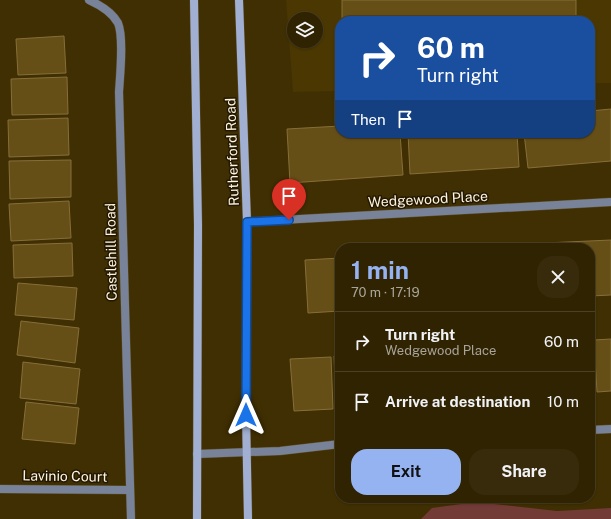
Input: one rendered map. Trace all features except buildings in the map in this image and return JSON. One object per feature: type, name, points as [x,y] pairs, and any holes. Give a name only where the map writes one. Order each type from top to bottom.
[{"type":"main road","points":[[194,0],[198,225],[197,519]]},
{"type":"main road","name":"Rutherford Road","points":[[239,0],[247,222],[246,415],[248,453],[248,519]]},
{"type":"street","name":"Castlehill Road","points":[[89,0],[104,7],[118,24],[121,43],[120,92],[131,519]]},
{"type":"street","name":"Wedgewood Place","points":[[247,222],[611,202]]},
{"type":"street","points":[[595,430],[611,429]]},
{"type":"street","points":[[197,454],[248,453],[335,444]]},
{"type":"street","name":"Lavinio Court","points":[[0,489],[130,490]]},
{"type":"shaded area","points":[[286,0],[611,0],[611,83],[595,83],[595,16],[335,16],[335,91],[293,92],[290,48],[323,48],[323,12],[287,13]]},
{"type":"shaded area","points":[[469,503],[485,503],[557,511],[611,508],[611,519],[421,519],[432,508]]},
{"type":"route","points":[[246,415],[247,222],[289,220]]}]
